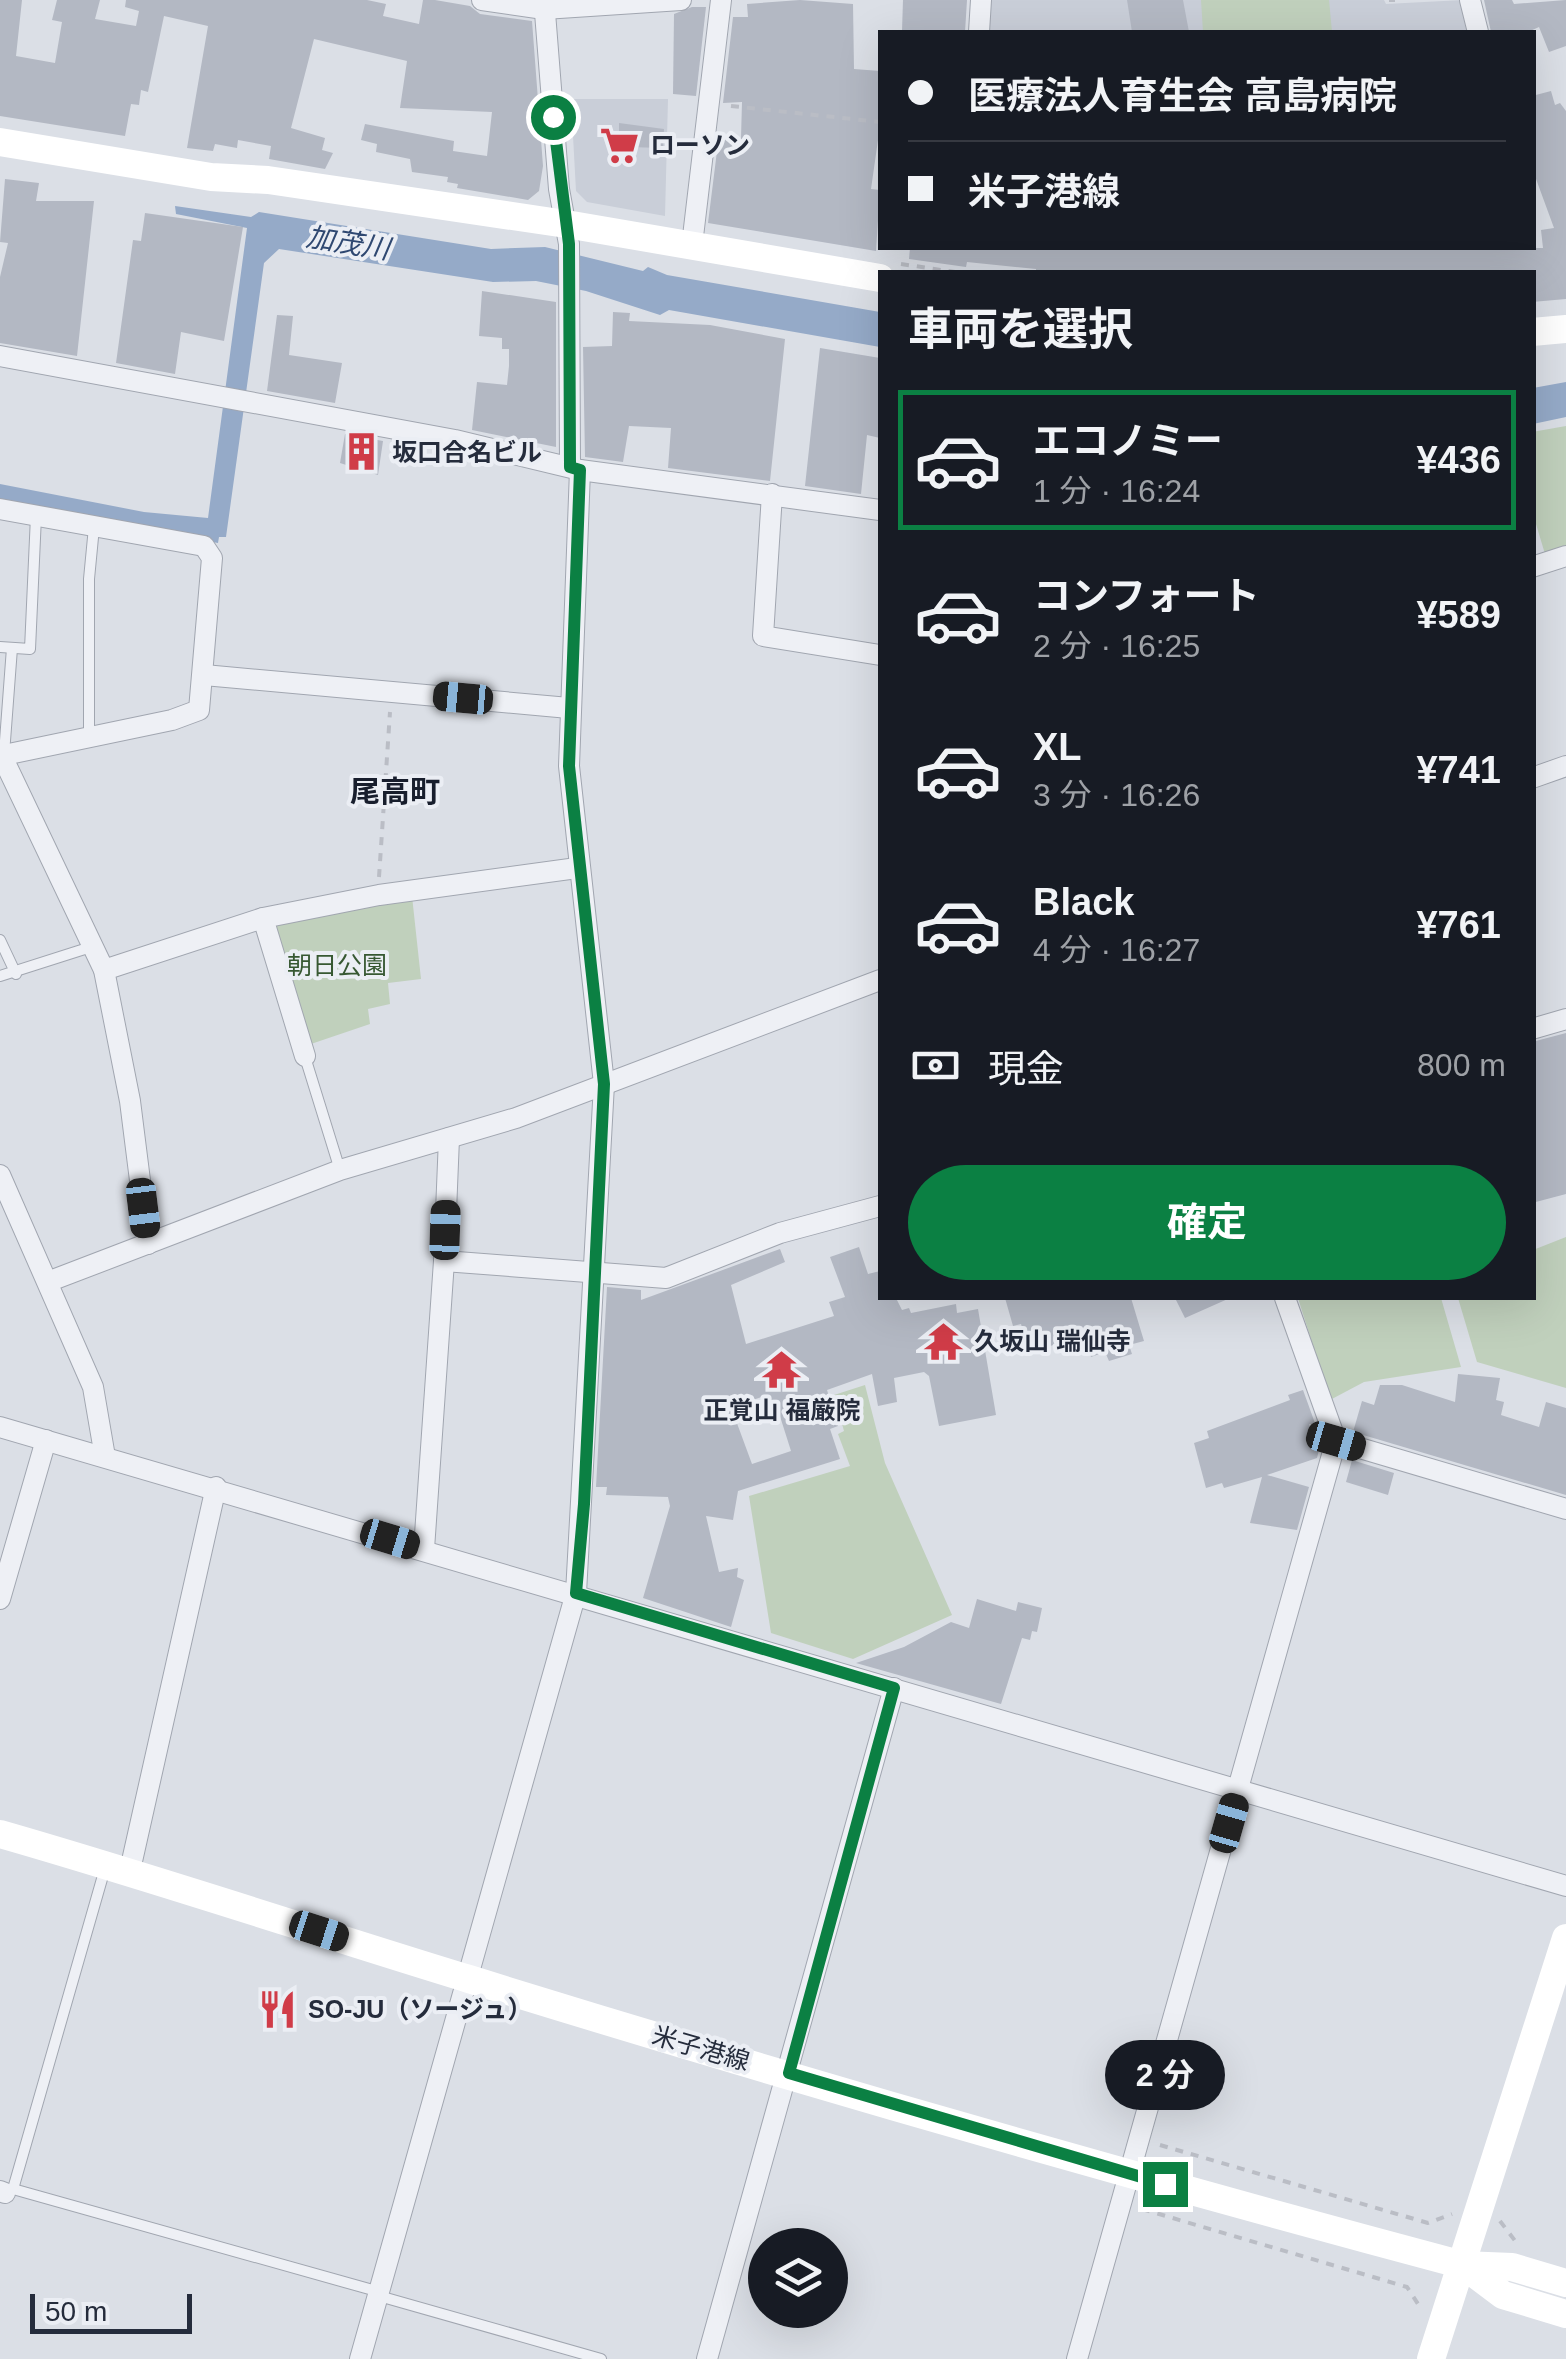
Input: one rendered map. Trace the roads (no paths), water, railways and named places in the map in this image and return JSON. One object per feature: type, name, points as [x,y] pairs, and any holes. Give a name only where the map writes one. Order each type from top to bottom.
[{"type":"main road","points":[[0,142],[212,177],[268,180],[567,236],[692,244],[878,278]]},
{"type":"main road","points":[[1536,332],[1566,329]]},
{"type":"main road","name":"米子港線","points":[[0,1834],[118,1867],[470,1980],[1129,2174],[1464,2264],[1512,2267],[1566,2283]]},
{"type":"main road","points":[[1431,2359],[1566,1938]]},
{"type":"main road","name":"米子港線","points":[[1464,2264],[1503,2295],[1566,2314]]},
{"type":"street","points":[[482,0],[544,4],[681,0]]},
{"type":"street","points":[[692,244],[721,0]]},
{"type":"street","points":[[978,30],[981,0]]},
{"type":"street","points":[[1470,0],[1478,30]]},
{"type":"street","points":[[360,2359],[470,1980],[576,1593],[584,1504],[604,1084],[577,868],[569,708],[575,468],[572,304],[544,4]]},
{"type":"street","points":[[0,356],[455,440],[575,468],[878,510]]},
{"type":"street","points":[[772,494],[764,636],[878,655]]},
{"type":"street","points":[[0,509],[209,548],[212,558],[199,710],[88,738],[2,753],[104,970],[127,1084],[148,1244]]},
{"type":"street","points":[[1536,566],[1566,556]]},
{"type":"street","points":[[204,675],[569,708]]},
{"type":"street","points":[[1536,777],[1566,766]]},
{"type":"street","points":[[104,970],[262,918],[380,896],[577,868]]},
{"type":"street","points":[[262,918],[305,1056]]},
{"type":"street","points":[[50,1280],[340,1170],[516,1118],[878,981]]},
{"type":"street","points":[[1536,1028],[1566,1019]]},
{"type":"street","points":[[424,1549],[444,1261],[448,1138]]},
{"type":"street","points":[[0,1175],[50,1280],[93,1387],[105,1456]]},
{"type":"street","points":[[444,1261],[666,1278],[780,1234],[878,1207]]},
{"type":"street","points":[[1077,2359],[1336,1441],[1287,1300]]},
{"type":"street","points":[[0,1427],[216,1487],[1566,1886]]},
{"type":"street","points":[[0,1600],[46,1440]]},
{"type":"street","points":[[1336,1441],[1566,1509]]},
{"type":"street","points":[[118,1867],[216,1487]]},
{"type":"street","points":[[707,2359],[894,1688]]},
{"type":"lane","points":[[2,753],[6,647],[30,649],[36,516]]},
{"type":"lane","points":[[88,738],[89,579],[94,526]]},
{"type":"lane","points":[[0,940],[16,974]]},
{"type":"lane","points":[[0,976],[91,947]]},
{"type":"lane","points":[[305,1056],[340,1170]]},
{"type":"lane","points":[[118,1867],[6,2191],[601,2359]]},
{"type":"water","name":"加茂川","points":[[175,206],[251,217],[259,212],[491,249],[545,247],[643,271],[648,267],[667,275],[878,312],[878,347],[669,310],[660,315],[586,291],[536,281],[493,282],[279,249],[264,263],[226,537],[219,537],[218,543],[0,504],[0,484],[144,512],[208,518],[247,228],[176,214]]},
{"type":"water","points":[[1566,382],[1566,417],[1536,423],[1536,387]]},
{"type":"place","name":"ローソン","points":[[620,145]]},
{"type":"place","name":"坂口合名ビル","points":[[362,452]]},
{"type":"place","name":"久坂山 瑞仙寺","points":[[944,1341]]},
{"type":"place","name":"正覚山 福厳院","points":[[782,1369]]},
{"type":"place","name":"SO-JU（ソージュ）","points":[[278,2009]]},
{"type":"district","name":"尾高町","points":[[395,791]]},
{"type":"park label","name":"朝日公園","points":[[337,965]]}]
